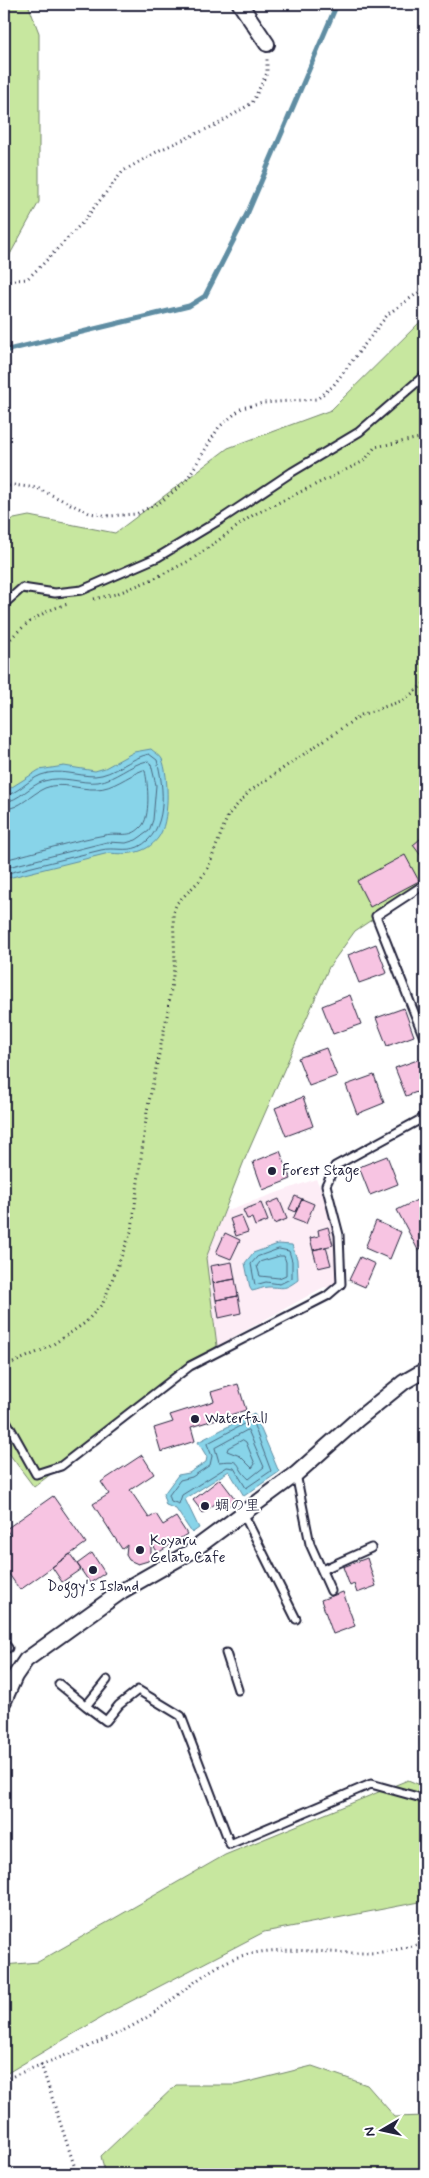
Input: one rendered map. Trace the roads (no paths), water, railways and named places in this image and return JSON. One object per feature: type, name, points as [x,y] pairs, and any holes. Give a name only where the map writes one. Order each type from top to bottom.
[{"type":"street","points":[[240,4],[267,44]]},
{"type":"street","points":[[4,1700],[15,1676],[26,1660],[122,1591],[192,1551],[296,1474],[404,1382],[425,1370]]},
{"type":"lane","points":[[4,604],[22,588],[55,593],[82,590],[158,557],[359,432],[425,375]]},
{"type":"lane","points":[[425,884],[376,916],[425,1040]]},
{"type":"lane","points":[[4,1417],[36,1474],[61,1466],[190,1366],[327,1296],[341,1284],[339,1235],[326,1185],[335,1166],[423,1118],[425,1128]]},
{"type":"lane","points":[[296,1474],[310,1544],[331,1591]]},
{"type":"lane","points":[[243,1513],[296,1619]]},
{"type":"lane","points":[[322,1570],[371,1548]]},
{"type":"lane","points":[[226,1653],[238,1690]]},
{"type":"lane","points":[[86,1706],[107,1680]]},
{"type":"lane","points":[[59,1684],[106,1721],[119,1705],[138,1690],[182,1716],[230,1844],[371,1784],[425,1799]]},
{"type":"water","points":[[151,749],[162,759],[167,788],[165,822],[158,838],[153,843],[136,852],[123,854],[109,853],[4,879],[4,792],[39,770],[64,766],[95,771],[105,768],[134,752]]},
{"type":"water","points":[[278,1244],[292,1245],[297,1259],[298,1280],[286,1287],[266,1287],[252,1291],[245,1263],[253,1253]]},
{"type":"water","points":[[254,1413],[279,1472],[244,1496],[229,1471],[185,1499],[199,1528],[192,1533],[176,1509],[166,1505],[163,1495],[178,1475],[189,1473],[206,1462],[207,1457],[198,1442]]},
{"type":"waterway","points":[[4,351],[189,306],[205,296],[248,212],[337,4]]},
{"type":"place","name":"Forest Stage","points":[[272,1171]]},
{"type":"place","name":"Waterfall","points":[[195,1419]]},
{"type":"place","name":"蜩の里","points":[[205,1506]]},
{"type":"place","name":"Koyaru Gelato Cafe","points":[[140,1550]]},
{"type":"place","name":"Doggy's Island","points":[[93,1570]]}]
